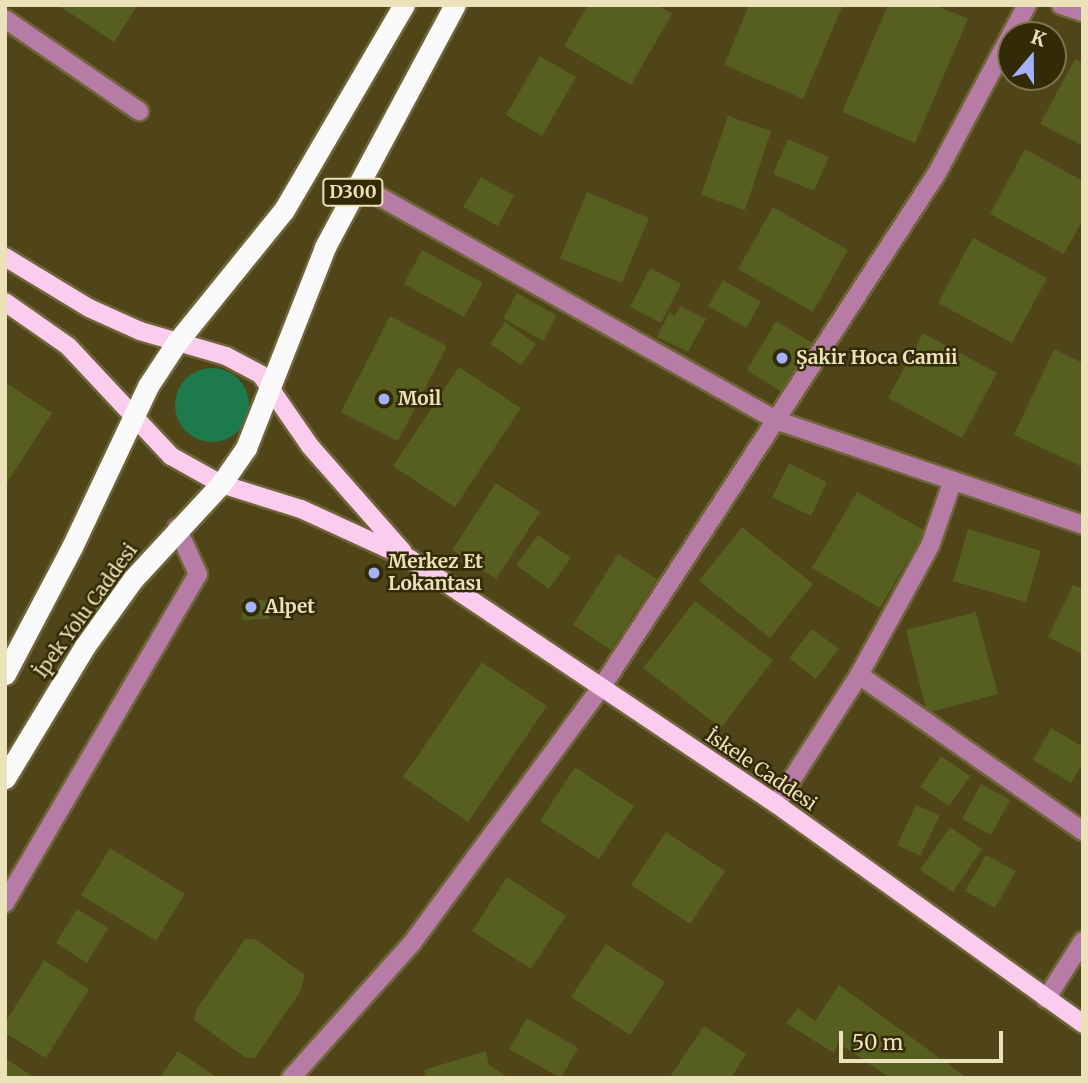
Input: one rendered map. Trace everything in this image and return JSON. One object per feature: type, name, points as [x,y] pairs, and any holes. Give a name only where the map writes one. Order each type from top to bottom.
[{"type":"highway","name":"D300","points":[[177,342],[284,210],[404,5]]},
{"type":"highway","name":"D300","points":[[273,388],[325,247],[455,5]]},
{"type":"highway","points":[[136,416],[148,386],[177,342]]},
{"type":"highway","points":[[221,484],[246,448],[273,388]]},
{"type":"highway","name":"İpek Yolu Caddesi","points":[[5,674],[136,416]]},
{"type":"highway","name":"İpek Yolu Caddesi","points":[[5,778],[85,646],[133,579],[177,528],[221,484]]},
{"type":"main road","points":[[5,257],[89,308],[177,342],[235,360],[273,388],[310,446],[410,559]]},
{"type":"main road","points":[[5,302],[68,346],[171,456],[221,484],[301,509],[410,559]]},
{"type":"main road","name":"İskele Caddesi","points":[[410,559],[776,804],[1083,1024]]},
{"type":"street","points":[[1018,21],[1027,5]]},
{"type":"street","points":[[1061,5],[1083,12]]},
{"type":"street","points":[[5,19],[139,111]]},
{"type":"street","points":[[291,1078],[412,943],[601,688],[778,421],[937,173],[997,61]]},
{"type":"street","points":[[357,184],[778,421],[951,483],[1083,525]]},
{"type":"street","points":[[776,804],[859,675],[930,546],[951,483]]},
{"type":"street","points":[[5,903],[198,574],[177,528]]},
{"type":"street","points":[[859,675],[1083,831]]},
{"type":"street","points":[[1046,999],[1083,941]]},
{"type":"green space","points":[[212,368],[226,371],[238,379],[246,391],[249,405],[246,419],[238,431],[226,439],[212,442],[198,439],[186,431],[178,419],[175,405],[178,391],[186,379],[198,371]]},
{"type":"building","points":[[58,5],[138,5],[114,42]]},
{"type":"building","points":[[588,5],[658,5],[672,14],[631,85],[564,46]]},
{"type":"building","points":[[749,5],[843,5],[803,99],[724,65]]},
{"type":"building","points":[[888,5],[935,5],[968,19],[915,143],[842,112]]},
{"type":"building","points":[[540,56],[576,77],[542,136],[506,115]]},
{"type":"building","points":[[1075,59],[1083,63],[1083,146],[1040,124],[1058,91],[1067,91],[1067,74]]},
{"type":"building","points":[[728,116],[771,131],[745,210],[701,195]]},
{"type":"building","points":[[788,139],[829,157],[814,191],[773,174]]},
{"type":"building","points":[[1025,149],[1083,181],[1083,220],[1064,254],[990,214]]},
{"type":"building","points":[[481,177],[514,196],[498,226],[463,207]]},
{"type":"building","points":[[587,192],[649,218],[622,283],[560,258]]},
{"type":"building","points":[[773,207],[848,250],[813,312],[738,269]]},
{"type":"building","points":[[973,238],[1047,278],[1012,343],[938,303]]},
{"type":"building","points":[[422,250],[483,283],[464,317],[404,284]]},
{"type":"building","points":[[650,268],[681,284],[661,323],[630,307]]},
{"type":"building","points":[[723,280],[761,302],[746,328],[708,306]]},
{"type":"building","points":[[517,293],[557,316],[543,341],[503,318]]},
{"type":"building","points":[[680,306],[706,319],[688,352],[657,337],[669,313],[675,316]]},
{"type":"building","points":[[390,316],[447,346],[398,441],[341,412]]},
{"type":"building","name":"Şakir Hoca Camii","points":[[776,321],[817,346],[787,395],[747,370]]},
{"type":"building","points":[[505,322],[536,344],[521,365],[490,344]]},
{"type":"building","points":[[923,333],[997,373],[962,438],[888,398]]},
{"type":"building","points":[[1054,349],[1083,363],[1083,467],[1014,435]]},
{"type":"building","points":[[459,367],[521,408],[455,507],[393,466]]},
{"type":"building","points":[[5,382],[52,413],[5,486]]},
{"type":"building","points":[[789,463],[827,482],[811,516],[772,497]]},
{"type":"building","points":[[496,483],[540,512],[496,579],[452,550]]},
{"type":"building","points":[[857,492],[925,531],[880,608],[812,568]]},
{"type":"building","points":[[742,527],[813,584],[770,638],[699,581]]},
{"type":"building","points":[[968,529],[1041,551],[1026,602],[953,581]]},
{"type":"building","points":[[538,535],[571,558],[549,589],[516,565]]},
{"type":"building","points":[[618,554],[657,579],[611,650],[573,625]]},
{"type":"building","points":[[1073,585],[1083,589],[1083,655],[1048,637]]},
{"type":"building","points":[[242,600],[269,600],[269,619],[242,620]]},
{"type":"building","points":[[695,601],[773,660],[721,728],[643,668]]},
{"type":"building","points":[[976,612],[998,694],[927,713],[906,630]]},
{"type":"building","points":[[812,629],[839,649],[816,679],[789,658]]},
{"type":"building","points":[[482,662],[547,706],[468,822],[403,777]]},
{"type":"building","points":[[1051,728],[1083,747],[1083,763],[1071,783],[1033,760]]},
{"type":"building","points":[[941,756],[970,776],[949,806],[920,787]]},
{"type":"building","points":[[575,767],[634,806],[599,859],[540,821]]},
{"type":"building","points":[[981,784],[1010,800],[991,835],[962,819]]},
{"type":"building","points":[[916,805],[940,815],[920,856],[897,845]]},
{"type":"building","points":[[950,827],[982,849],[953,892],[920,870]]},
{"type":"building","points":[[666,832],[725,871],[690,924],[631,885]]},
{"type":"building","points":[[110,848],[185,894],[156,941],[81,895]]},
{"type":"building","points":[[986,855],[1016,871],[995,908],[965,891]]},
{"type":"building","points":[[507,877],[566,916],[531,969],[472,931]]},
{"type":"building","points":[[77,909],[108,928],[87,963],[56,943]]},
{"type":"building","points":[[245,939],[255,939],[305,975],[300,992],[255,1058],[246,1058],[194,1020],[196,1010]]},
{"type":"building","points":[[606,944],[665,982],[630,1035],[571,997]]},
{"type":"building","points":[[44,960],[89,989],[46,1058],[5,1033],[5,1023]]},
{"type":"building","points":[[839,985],[967,1078],[890,1078],[838,1043],[834,1053],[786,1023],[798,1008],[815,1021]]},
{"type":"building","points":[[527,1018],[578,1048],[561,1078],[509,1049]]},
{"type":"building","points":[[704,1026],[746,1054],[731,1078],[669,1078]]},
{"type":"building","points":[[178,1051],[218,1078],[160,1078]]},
{"type":"building","points":[[486,1051],[489,1065],[509,1078],[426,1078],[424,1070]]},
{"type":"building","points":[[5,1058],[35,1078],[5,1078]]},
{"type":"place","name":"Şakir Hoca Camii","points":[[782,358]]},
{"type":"place","name":"Moil","points":[[384,399]]},
{"type":"place","name":"Merkez Et Lokantası","points":[[374,573]]},
{"type":"place","name":"Alpet","points":[[251,607]]}]
